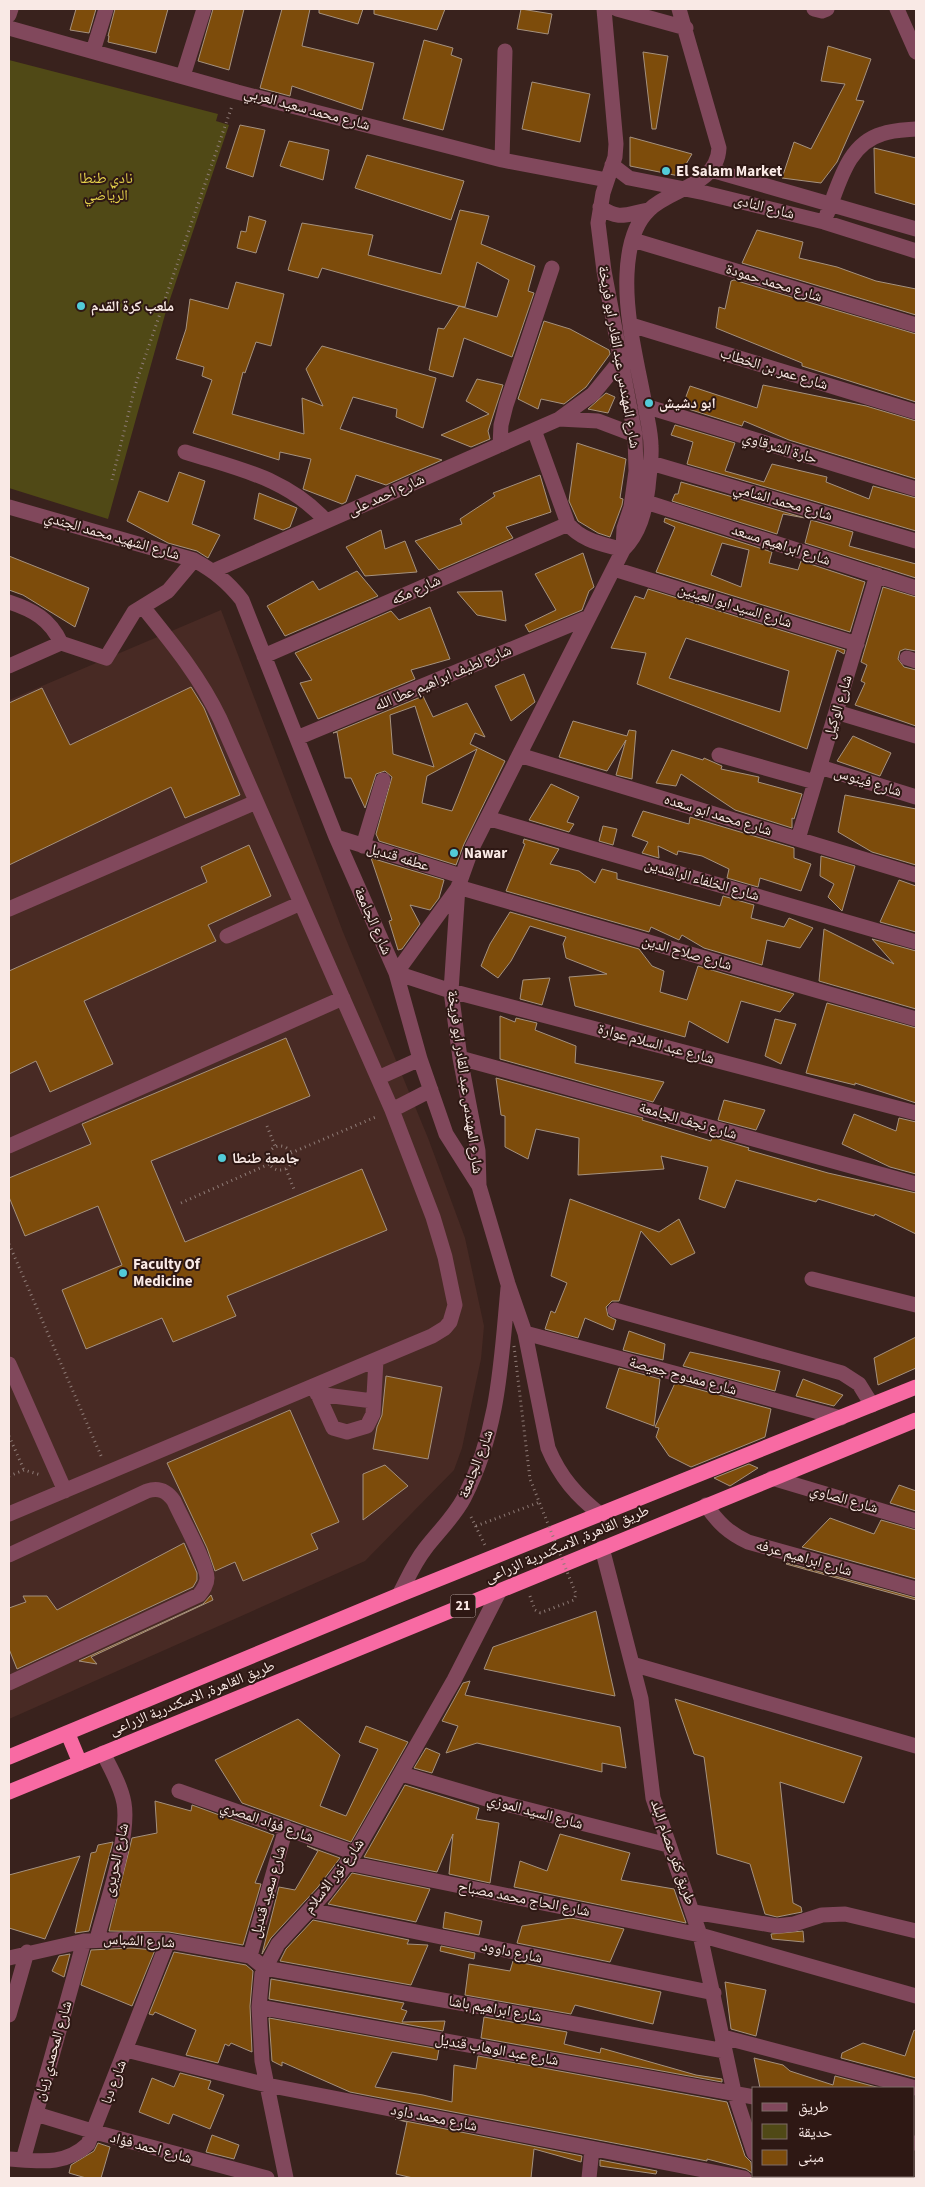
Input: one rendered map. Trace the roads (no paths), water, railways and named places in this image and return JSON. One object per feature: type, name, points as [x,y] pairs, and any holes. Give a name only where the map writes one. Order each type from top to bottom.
[{"type":"highway","name":"طريق القاهرة, الاسكندرية الزراعى","points":[[9,1757],[399,1596],[916,1387]]},
{"type":"highway","name":"طريق القاهرة, الاسكندرية الزراعى","points":[[9,1792],[916,1420]]},
{"type":"highway","points":[[68,1734],[80,1763]]},
{"type":"street","points":[[9,15],[11,9]]},
{"type":"street","points":[[93,51],[106,9]]},
{"type":"street","points":[[183,76],[204,9]]},
{"type":"street","name":"شارع المهندس عبد القادر ابو فريخة","points":[[604,9],[616,132],[612,165],[600,207],[599,240],[635,435],[636,471],[631,507],[624,528],[623,550]]},
{"type":"street","points":[[617,9],[686,28]]},
{"type":"street","points":[[679,9],[719,148],[718,159],[711,170]]},
{"type":"street","points":[[814,9],[822,11],[827,9]]},
{"type":"street","points":[[897,9],[916,52]]},
{"type":"street","name":"شارع محمد سعيد العربي","points":[[9,28],[237,92],[502,160],[607,180]]},
{"type":"street","points":[[502,160],[505,51]]},
{"type":"street","points":[[824,222],[851,157],[864,143],[882,134],[916,129]]},
{"type":"street","name":"شارع النادى","points":[[612,165],[629,178],[824,222],[916,252]]},
{"type":"street","name":"شارع المهندس عبد القادر ابو فريخة","points":[[396,973],[459,882],[487,818],[623,550],[635,536],[644,514],[652,447],[627,300],[627,272],[632,240],[637,226],[649,210],[711,170]]},
{"type":"street","name":"شارع النادى","points":[[711,170],[916,229]]},
{"type":"street","points":[[600,207],[612,215],[626,217],[649,210]]},
{"type":"street","name":"شارع محمد حمودة","points":[[632,240],[916,325]]},
{"type":"street","points":[[604,271],[610,264],[616,263],[625,266],[627,272]]},
{"type":"street","points":[[500,445],[501,425],[506,405],[552,268]]},
{"type":"street","name":"شارع عمر بن الخطاب","points":[[631,325],[916,412]]},
{"type":"street","name":"شارع احمد على","points":[[213,570],[559,420],[592,394],[620,361]]},
{"type":"street","name":"حارة الشرقاوي","points":[[645,406],[909,487]]},
{"type":"street","name":"شارع احمد على","points":[[559,420],[598,421],[635,435]]},
{"type":"street","points":[[534,430],[568,524],[576,533],[590,540],[623,550]]},
{"type":"street","points":[[185,452],[278,483],[302,497],[326,521]]},
{"type":"street","name":"شارع محمد الشامي","points":[[651,463],[916,541]]},
{"type":"street","points":[[909,487],[916,476]]},
{"type":"street","name":"شارع ابراهيم مسعد","points":[[646,502],[916,588]]},
{"type":"street","name":"شارع الشهيد محمد الجندي","points":[[9,507],[194,560],[213,570]]},
{"type":"street","name":"شارع مكه","points":[[264,656],[568,524]]},
{"type":"street","points":[[9,602],[41,616],[49,623],[61,643],[106,658],[134,612],[168,591],[194,560]]},
{"type":"street","name":"شارع السيد ابو العينين","points":[[614,569],[857,644]]},
{"type":"street","name":"شارع الجامعة","points":[[213,570],[229,584],[242,600],[336,837],[396,973],[420,1059],[446,1134],[479,1186],[508,1284],[526,1333],[548,1448],[554,1464],[573,1492],[601,1515]]},
{"type":"street","name":"شارع الوكيل","points":[[798,839],[877,575]]},
{"type":"street","points":[[9,1514],[315,1390],[439,1332],[450,1322],[455,1305],[445,1257],[433,1217],[392,1110],[220,719],[200,681],[142,607]]},
{"type":"street","name":"شارع لطيف ابراهيم عطا الله","points":[[297,738],[589,617]]},
{"type":"street","points":[[9,666],[61,643]]},
{"type":"street","points":[[836,712],[916,736]]},
{"type":"street","name":"شارع محمد ابو سعده","points":[[519,755],[916,875]]},
{"type":"street","name":"شارع فينوس","points":[[719,755],[916,797]]},
{"type":"street","points":[[363,846],[383,780]]},
{"type":"street","points":[[9,908],[256,802]]},
{"type":"street","name":"شارع الخلفاء الراشدين","points":[[487,818],[916,942]]},
{"type":"street","name":"عطفه قنديل","points":[[336,837],[459,882]]},
{"type":"street","name":"شارع المهندس عبد القادر ابو فريخة","points":[[459,882],[451,991],[460,1058],[478,1151],[479,1186]]},
{"type":"street","name":"شارع صلاح الدين","points":[[459,882],[916,1019]]},
{"type":"street","points":[[228,936],[301,903]]},
{"type":"street","name":"شارع عبد السلام عوارة","points":[[396,973],[451,991],[916,1113]]},
{"type":"street","points":[[9,1146],[343,998]]},
{"type":"street","name":"شارع نجف الجامعة","points":[[460,1058],[916,1184]]},
{"type":"street","points":[[378,1078],[420,1059]]},
{"type":"street","points":[[392,1110],[431,1090]]},
{"type":"street","points":[[812,1279],[916,1305]]},
{"type":"street","name":"شارع الجامعة","points":[[399,1596],[417,1561],[463,1500],[480,1464],[492,1424],[501,1378],[508,1284]]},
{"type":"street","points":[[615,1310],[842,1373],[858,1384],[872,1406]]},
{"type":"street","name":"شارع ممدوح جعيصة","points":[[526,1333],[841,1418]]},
{"type":"street","points":[[315,1390],[330,1424],[342,1432],[367,1426],[372,1419],[376,1360]]},
{"type":"street","points":[[9,1364],[65,1490]]},
{"type":"street","points":[[315,1390],[373,1402]]},
{"type":"street","name":"شارع الصاوي","points":[[772,1478],[916,1521]]},
{"type":"street","points":[[9,1555],[147,1491],[158,1490],[168,1494],[174,1502],[204,1566],[207,1578],[198,1595],[9,1683]]},
{"type":"street","name":"شارع ابراهيم عرفه","points":[[706,1505],[716,1521],[730,1534],[748,1542],[916,1589]]},
{"type":"street","name":"طريق كفر عصام البلد","points":[[602,1548],[646,1723],[654,1798],[668,1845],[694,1912],[714,1993],[734,2092],[752,2147]]},
{"type":"street","name":"شارع نور الاسلام","points":[[286,2178],[262,2061],[260,2007],[262,1974],[278,1944],[310,1910],[351,1858],[402,1774],[454,1680],[499,1592]]},
{"type":"street","points":[[632,1664],[916,1746]]},
{"type":"street","name":"شارع الحريرى","points":[[90,1940],[123,1840],[126,1814],[120,1788],[103,1753]]},
{"type":"street","name":"شارع السيد الموزي","points":[[402,1774],[561,1819],[668,1845]]},
{"type":"street","name":"شارع فؤاد المصري","points":[[179,1791],[286,1828],[351,1858]]},
{"type":"street","name":"شارع سعيد قنديل","points":[[250,1956],[286,1828]]},
{"type":"street","name":"شارع الحاج محمد مصباح","points":[[351,1858],[700,1934],[916,1996]]},
{"type":"street","name":"شارع داوود","points":[[310,1910],[714,1993]]},
{"type":"street","points":[[694,1912],[777,1926],[794,1924],[822,1915],[845,1914],[916,1930]]},
{"type":"street","name":"شارع الشباس","points":[[9,1958],[27,1952],[90,1940],[168,1941],[250,1956],[265,1968]]},
{"type":"street","name":"شارع المحمدي زيان","points":[[16,2160],[36,2114],[90,1940]]},
{"type":"street","name":"شارع دبا","points":[[16,2160],[55,2162],[80,2152],[88,2144],[95,2132],[168,1941]]},
{"type":"street","points":[[9,2015],[27,1952]]},
{"type":"street","name":"شارع ابراهيم باشا","points":[[265,1968],[724,2044],[912,2087]]},
{"type":"street","name":"شارع عبد الوهاب قنديل","points":[[260,2007],[752,2096]]},
{"type":"street","name":"شارع محمد داود","points":[[126,2050],[267,2086],[744,2178]]},
{"type":"street","name":"شارع احمد فؤاد","points":[[36,2114],[95,2132],[267,2178]]},
{"type":"street","points":[[589,2178],[592,2149]]},
{"type":"place","name":"El Salam Market","points":[[666,171]]},
{"type":"place","name":"ملعب كرة القدم","points":[[81,306]]},
{"type":"place","name":"ابو دشيش","points":[[649,403]]},
{"type":"place","name":"Nawar","points":[[454,853]]},
{"type":"place","name":"جامعة طنطا","points":[[222,1158]]},
{"type":"place","name":"Faculty Of Medicine","points":[[123,1273]]},
{"type":"park label","name":"نادي طنطا الرياضي","points":[[106,186]]}]
